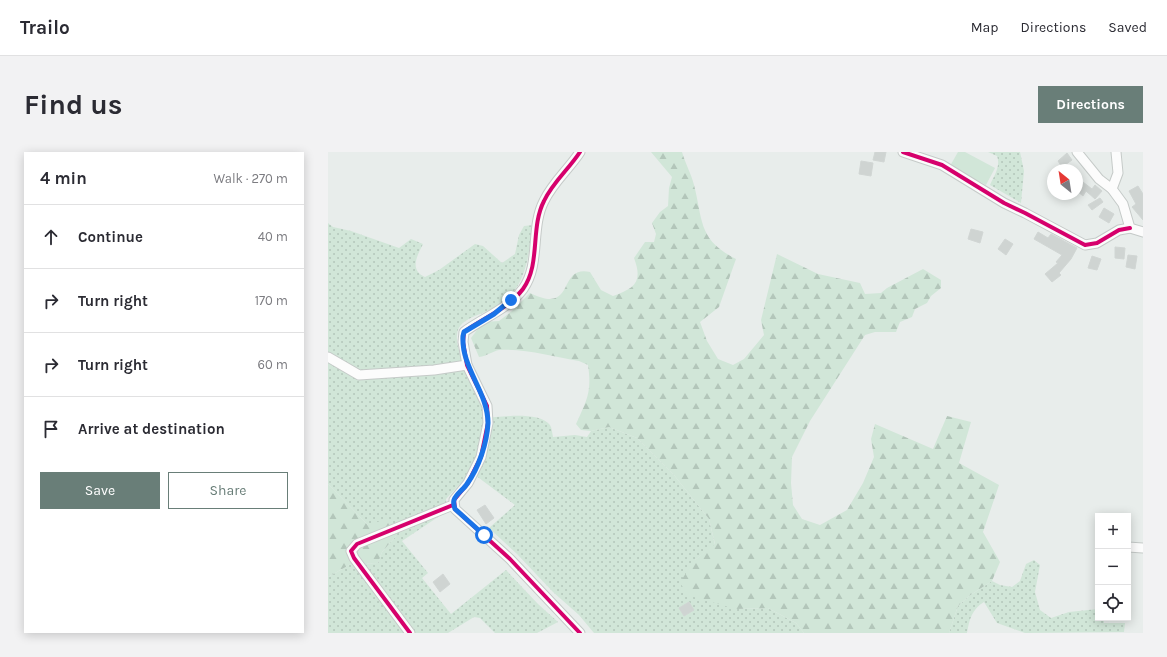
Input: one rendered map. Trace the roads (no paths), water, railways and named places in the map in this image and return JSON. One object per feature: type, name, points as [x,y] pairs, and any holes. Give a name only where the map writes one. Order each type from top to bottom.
[{"type":"street","points":[[580,152],[544,200],[537,222],[532,265],[522,289],[494,314],[464,332],[463,342],[467,365],[487,406],[488,424],[481,457],[468,483],[454,500],[455,509],[510,559],[580,633]]},
{"type":"street","points":[[903,152],[942,165],[1004,203],[1025,212],[1085,244],[1097,243],[1120,230],[1130,228],[1143,232]]},
{"type":"street","points":[[1077,152],[1099,179],[1112,189],[1123,204],[1130,228]]},
{"type":"street","points":[[1112,189],[1118,173],[1116,152]]},
{"type":"street","points":[[328,357],[358,375],[434,370],[467,365]]},
{"type":"street","points":[[410,633],[354,558],[351,551],[357,544],[454,505]]},
{"type":"street","points":[[1131,547],[1143,548]]}]
